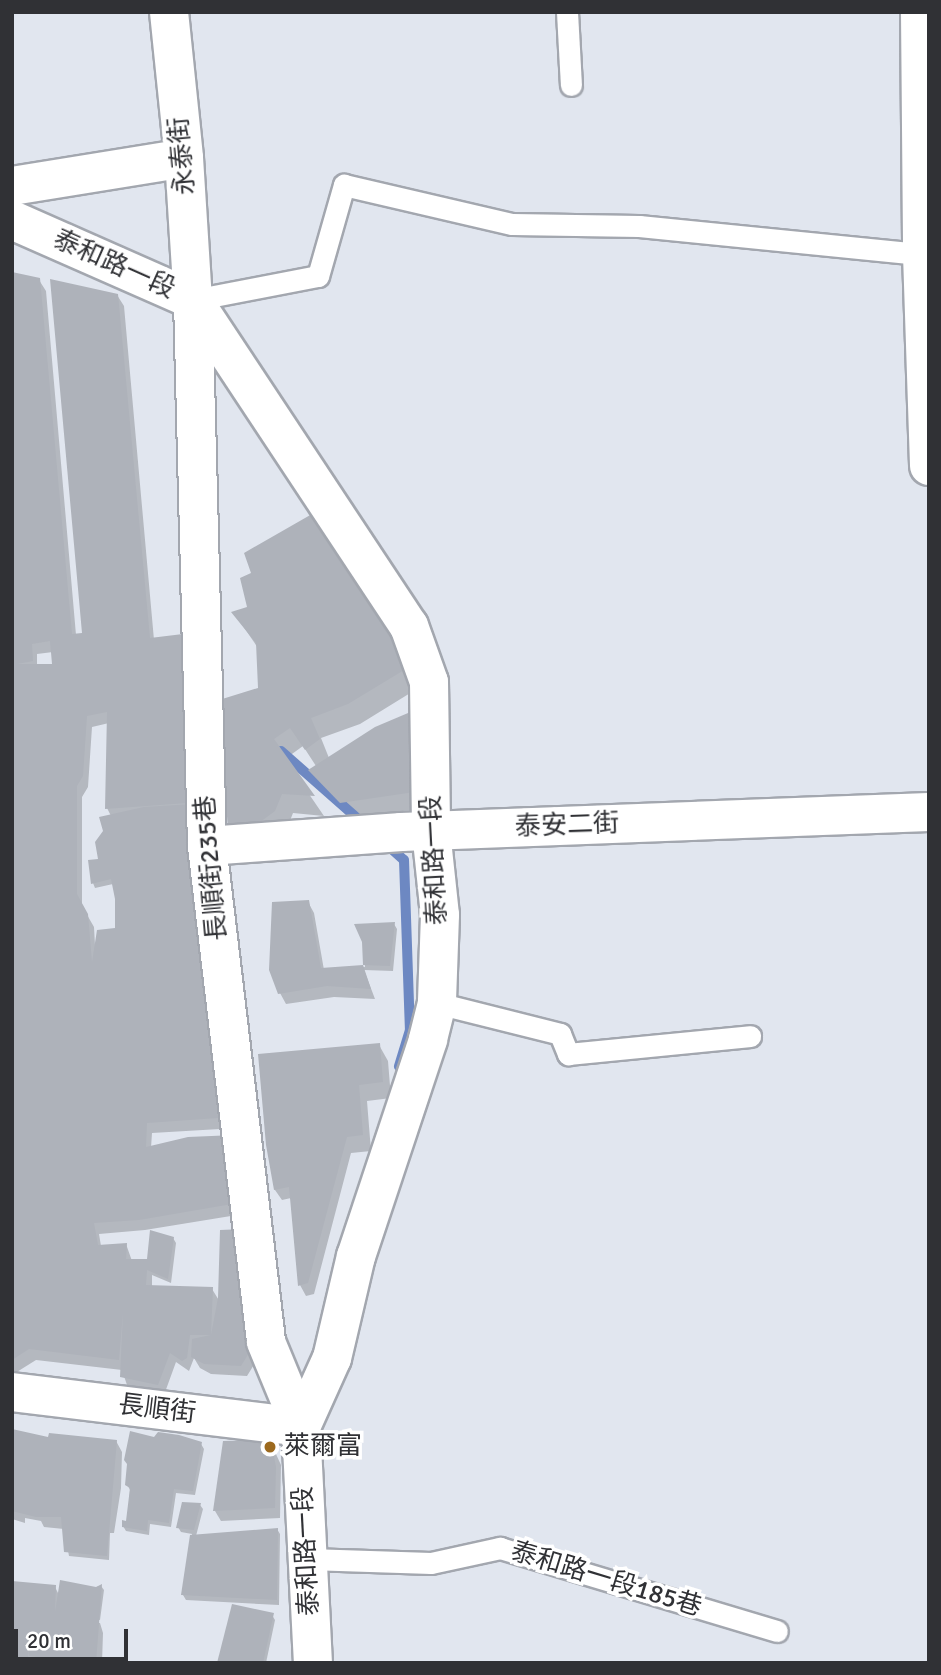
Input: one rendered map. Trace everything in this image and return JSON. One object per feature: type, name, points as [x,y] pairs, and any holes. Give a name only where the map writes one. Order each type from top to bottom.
[{"type":"street","name":"永泰街","points":[[169,12],[184,158],[193,300]]},
{"type":"street","points":[[920,12],[922,254],[929,466]]},
{"type":"street","points":[[12,186],[184,158]]},
{"type":"street","name":"泰和路一段","points":[[12,220],[193,300],[409,626],[429,682],[399,832],[440,915],[437,1003],[428,1040],[356,1256],[332,1358],[301,1427],[313,1663]]},
{"type":"street","name":"長順街235巷","points":[[193,300],[207,846],[266,1342],[301,1427]]},
{"type":"street","name":"泰安二街","points":[[207,846],[399,832],[929,812]]},
{"type":"street","name":"長順街","points":[[12,1392],[301,1427]]},
{"type":"lane","points":[[567,12],[571,85]]},
{"type":"lane","points":[[193,300],[318,276],[344,185],[512,224],[639,226],[922,254]]},
{"type":"lane","points":[[437,1003],[560,1034],[568,1054],[750,1036]]},
{"type":"lane","name":"泰和路一段185巷","points":[[308,1559],[431,1563],[500,1548],[777,1631]]},
{"type":"building","points":[[12,272],[40,278],[72,634],[82,633],[50,279],[118,294],[150,638],[183,634],[187,803],[105,809],[107,712],[87,716],[83,776],[77,786],[77,894],[88,914],[92,962],[97,930],[115,928],[115,899],[111,879],[91,884],[88,860],[98,859],[95,842],[103,831],[99,817],[144,807],[193,804],[232,1117],[147,1123],[146,1147],[188,1137],[235,1135],[239,1183],[228,1184],[232,1204],[139,1220],[94,1223],[98,1245],[127,1243],[126,1259],[147,1259],[150,1230],[174,1237],[168,1279],[147,1270],[146,1285],[213,1287],[211,1335],[190,1335],[187,1358],[182,1361],[170,1353],[158,1385],[120,1377],[123,1312],[119,1360],[29,1349],[12,1360]],"holes":[[[50,641],[52,664],[17,664],[33,661],[32,644]]]},
{"type":"building","points":[[326,506],[409,667],[348,704],[311,718],[320,739],[305,750],[290,728],[274,739],[315,796],[282,794],[275,811],[229,845],[219,700],[258,688],[256,643],[231,612],[247,607],[240,578],[251,573],[244,553]]},
{"type":"building","points":[[434,702],[428,790],[340,803],[308,770],[375,727]]},
{"type":"building","points":[[309,900],[321,968],[363,965],[371,989],[327,986],[278,994],[269,970],[272,902]]},
{"type":"building","points":[[395,922],[390,966],[363,965],[362,942],[354,924]]},
{"type":"building","points":[[380,1043],[383,1082],[359,1085],[363,1135],[347,1137],[308,1283],[298,1286],[289,1187],[274,1190],[266,1145],[258,1054]]},
{"type":"building","points":[[245,1229],[258,1338],[241,1366],[204,1364],[191,1357],[192,1339],[211,1335],[218,1298],[220,1230]]},
{"type":"building","points":[[12,1429],[48,1437],[49,1433],[117,1440],[107,1556],[64,1552],[61,1517],[36,1517],[12,1511]]},
{"type":"building","points":[[130,1431],[154,1437],[158,1432],[179,1435],[202,1442],[193,1491],[174,1489],[169,1523],[148,1520],[147,1531],[122,1527],[122,1520],[126,1521],[130,1488],[125,1485],[127,1464],[124,1460]]},
{"type":"building","points":[[271,1440],[276,1467],[275,1508],[213,1511],[223,1441]]},
{"type":"building","points":[[182,1502],[201,1503],[194,1530],[176,1528]]},
{"type":"building","points":[[278,1528],[277,1600],[181,1595],[190,1535]]},
{"type":"building","points":[[60,1580],[96,1587],[102,1584],[96,1663],[51,1663],[51,1659],[29,1656],[29,1648],[28,1660],[12,1656],[12,1581],[56,1585],[55,1612]]},
{"type":"building","points":[[232,1604],[274,1613],[263,1663],[217,1663]]},
{"type":"waterway","points":[[281,751],[366,826]]},
{"type":"waterway","points":[[385,843],[404,860],[410,1030],[399,1066]]},
{"type":"place","name":"萊爾富","points":[[270,1447]]}]
